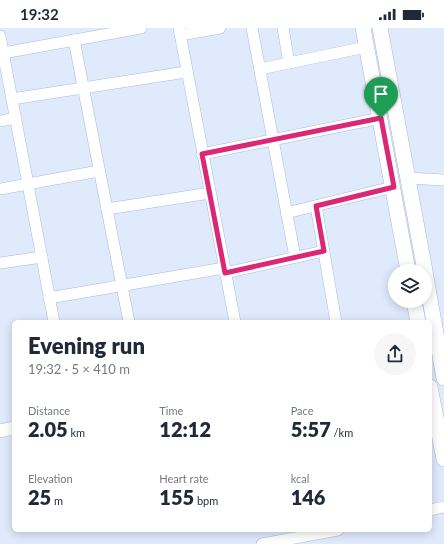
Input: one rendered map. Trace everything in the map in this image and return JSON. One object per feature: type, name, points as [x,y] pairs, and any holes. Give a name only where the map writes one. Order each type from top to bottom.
[{"type":"main road","points":[[363,28],[394,187],[407,264]]},
{"type":"main road","points":[[380,28],[424,264]]},
{"type":"main road","points":[[400,224],[416,222]]},
{"type":"main road","points":[[415,308],[418,320]]},
{"type":"main road","points":[[431,308],[444,378]]},
{"type":"main road","points":[[432,397],[444,459]]},
{"type":"street","points":[[3,53],[74,40],[98,32],[141,28]]},
{"type":"street","points":[[220,28],[179,32],[235,320]]},
{"type":"street","points":[[252,28],[295,257]]},
{"type":"street","points":[[283,28],[289,63]]},
{"type":"street","points":[[0,36],[54,320]]},
{"type":"street","points":[[74,40],[129,320]]},
{"type":"street","points":[[260,69],[366,47]]},
{"type":"street","points":[[12,99],[186,72]]},
{"type":"street","points":[[0,121],[16,118]]},
{"type":"street","points":[[202,154],[381,118]]},
{"type":"street","points":[[0,189],[99,171]]},
{"type":"street","points":[[408,178],[444,180]]},
{"type":"street","points":[[286,213],[394,187]]},
{"type":"street","points":[[107,209],[210,193]]},
{"type":"street","points":[[316,206],[336,320]]},
{"type":"street","points":[[50,298],[225,270],[324,251]]},
{"type":"street","points":[[0,263],[42,257]]},
{"type":"street","points":[[0,431],[12,428]]},
{"type":"street","points":[[432,510],[444,507]]},
{"type":"street","points":[[262,544],[327,532]]},
{"type":"route","points":[[381,118],[394,187],[316,206],[324,251],[225,273],[202,154],[381,118]]}]
